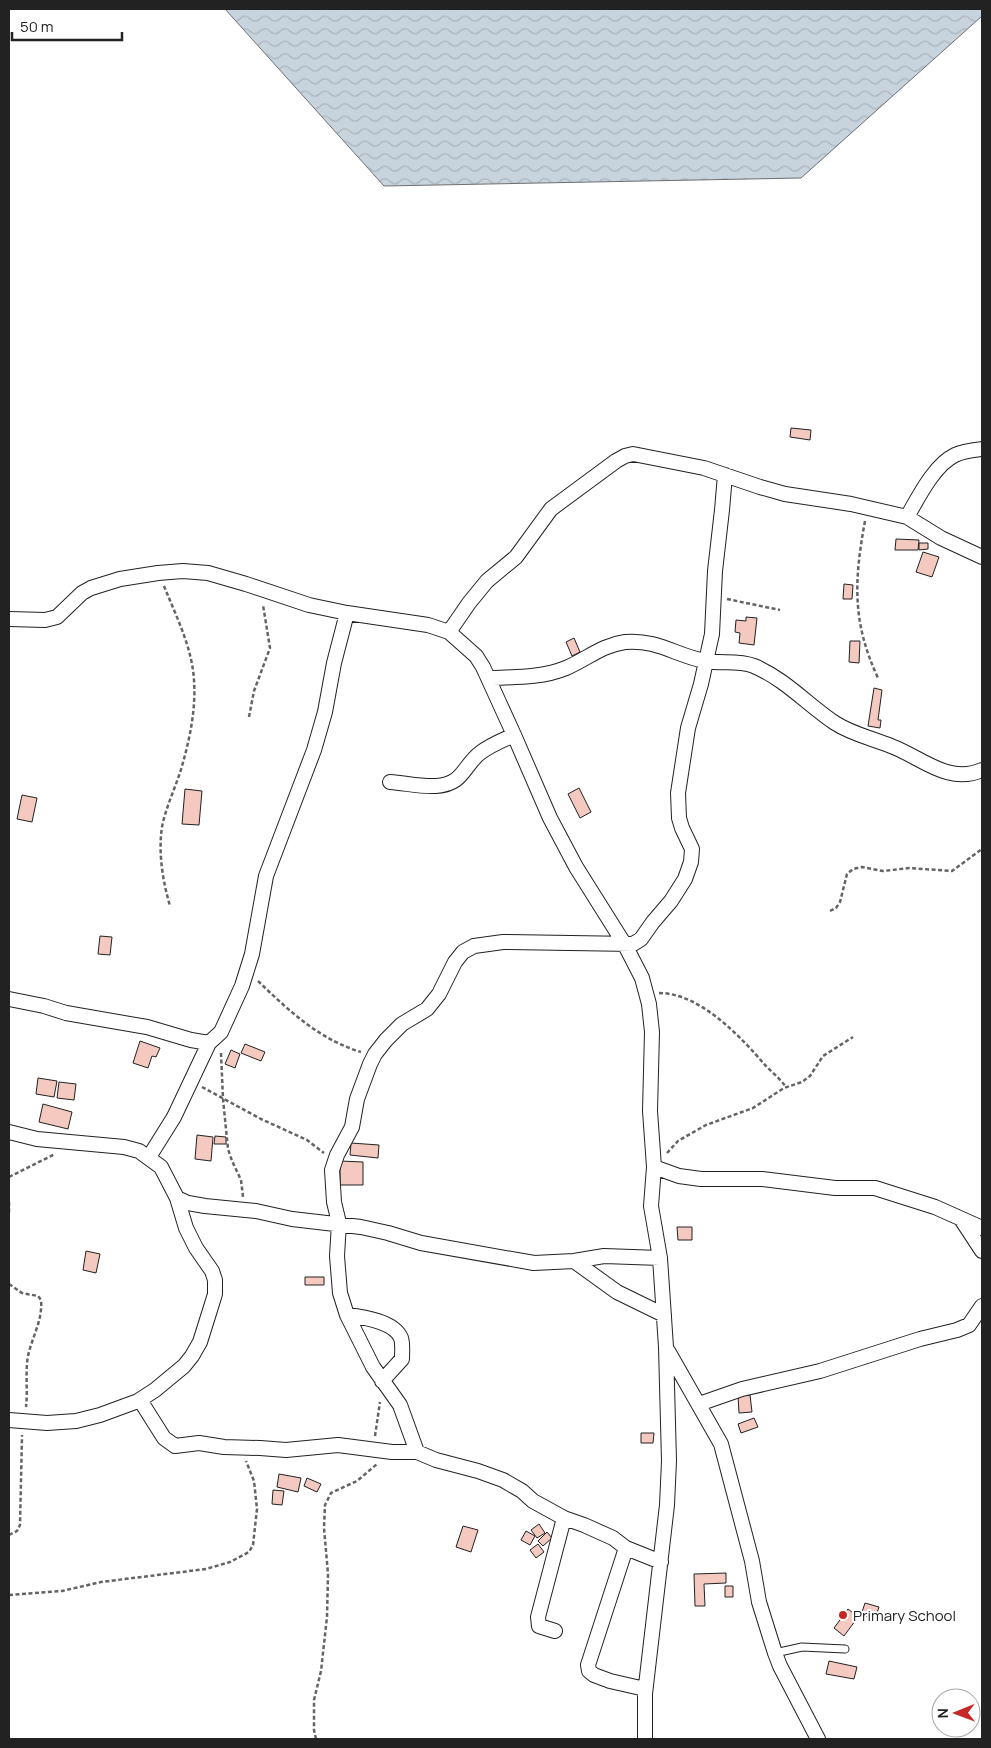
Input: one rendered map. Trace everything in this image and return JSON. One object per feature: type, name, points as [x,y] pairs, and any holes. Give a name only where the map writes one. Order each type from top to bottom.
[{"type":"street","points":[[907,517],[924,488],[943,464],[955,455],[982,449]]},
{"type":"street","points":[[449,632],[486,581],[516,557],[551,509],[616,460],[633,454],[704,468],[785,494],[868,508],[907,517],[941,538],[982,558]]},
{"type":"street","points":[[417,1452],[400,1405],[373,1367],[347,1315],[340,1293],[337,1256],[339,1223],[333,1194],[333,1164],[352,1127],[358,1094],[375,1054],[402,1024],[428,1009],[439,994],[455,962],[464,952],[474,946],[503,942],[625,945],[635,943],[643,936],[649,926],[671,901],[690,869],[692,849],[679,818],[678,793],[688,728],[701,684],[712,634],[713,599],[725,474]]},
{"type":"street","points":[[9,619],[45,620],[57,617],[77,597],[91,588],[120,579],[183,571],[208,573],[309,606],[428,625],[449,632],[476,656],[488,678],[535,787],[561,841],[625,945],[642,978],[649,1004],[652,1032],[650,1111],[658,1168],[651,1206],[660,1258],[666,1347],[669,1461],[667,1506],[646,1689],[646,1739]]},
{"type":"street","points":[[149,1158],[167,1130],[209,1043],[221,1032],[247,972],[266,876],[314,750],[325,712],[334,663],[347,613]]},
{"type":"street","points":[[488,678],[543,675],[566,668],[605,646],[625,642],[646,643],[662,646],[706,661],[741,662],[756,667],[781,682],[836,723],[857,735],[891,746],[942,771],[972,775],[982,770]]},
{"type":"street","points":[[390,782],[436,786],[457,780],[482,751],[514,735]]},
{"type":"street","points":[[9,999],[44,1006],[66,1014],[147,1027],[191,1040],[209,1043]]},
{"type":"street","points":[[9,1132],[37,1139],[124,1147],[139,1152],[162,1167],[177,1198],[186,1228],[214,1276],[215,1294],[200,1342],[192,1356],[184,1366],[140,1400],[100,1415],[76,1421],[47,1423],[9,1420]]},
{"type":"street","points":[[658,1168],[679,1176],[701,1179],[762,1180],[834,1188],[875,1188],[935,1207],[982,1228]]},
{"type":"street","points":[[177,1198],[188,1203],[246,1210],[292,1219],[339,1223],[388,1233],[421,1243],[534,1263],[574,1262],[604,1256],[660,1258]]},
{"type":"street","points":[[961,1218],[982,1251]]},
{"type":"street","points":[[574,1262],[617,1292],[664,1315]]},
{"type":"street","points":[[699,1404],[742,1389],[820,1371],[920,1339],[957,1330],[969,1325],[982,1306]]},
{"type":"street","points":[[347,1315],[358,1316],[390,1326],[401,1338],[402,1359],[384,1383]]},
{"type":"street","points":[[666,1347],[721,1444],[752,1561],[759,1602],[775,1653],[818,1739]]},
{"type":"street","points":[[140,1400],[164,1438],[172,1445],[183,1446],[199,1442],[224,1447],[286,1450],[338,1446],[392,1452],[417,1452],[436,1460],[503,1480],[522,1491],[533,1501],[564,1518],[598,1531],[626,1548],[661,1562]]},
{"type":"street","points":[[555,1631],[539,1626],[538,1617],[564,1518]]},
{"type":"street","points":[[626,1548],[588,1665],[589,1671],[600,1678],[646,1689]]},
{"type":"lane","points":[[775,1653],[802,1647],[844,1649]]},
{"type":"path","points":[[868,508],[860,552],[856,604],[868,656],[878,678]]},
{"type":"path","points":[[158,573],[190,653],[194,680],[193,720],[182,767],[166,810],[162,829],[162,872],[170,906]]},
{"type":"path","points":[[249,717],[254,691],[270,648],[260,589]]},
{"type":"path","points":[[713,599],[730,600],[780,610]]},
{"type":"path","points":[[830,911],[836,908],[840,902],[847,874],[856,868],[862,867],[878,871],[909,868],[952,871],[982,849]]},
{"type":"path","points":[[247,972],[312,1029],[339,1044],[375,1054]]},
{"type":"path","points":[[646,993],[664,993],[679,997],[706,1011],[735,1032],[786,1087]]},
{"type":"path","points":[[221,1032],[223,1099],[228,1149],[241,1180],[246,1210]]},
{"type":"path","points":[[658,1168],[670,1148],[678,1141],[706,1124],[753,1108],[786,1087],[802,1082],[824,1056],[853,1037]]},
{"type":"path","points":[[191,1083],[248,1111],[260,1119],[307,1140],[323,1151],[333,1164]]},
{"type":"path","points":[[9,1177],[46,1160],[73,1142]]},
{"type":"path","points":[[9,1202],[9,1213]]},
{"type":"path","points":[[9,1284],[22,1293],[38,1296],[42,1300],[38,1326],[28,1356],[20,1525],[16,1531],[9,1535]]},
{"type":"path","points":[[374,1449],[380,1397],[384,1383]]},
{"type":"path","points":[[9,1595],[62,1591],[101,1582],[206,1569],[230,1562],[249,1552],[253,1546],[257,1509],[254,1481],[246,1461],[244,1447]]},
{"type":"path","points":[[316,1739],[314,1730],[314,1700],[321,1671],[328,1618],[328,1574],[324,1528],[325,1505],[331,1493],[357,1481],[392,1452]]},
{"type":"water","points":[[225,9],[982,9],[982,16],[801,178],[384,186]]},
{"type":"building","points":[[791,428],[811,430],[810,440],[790,437]]},
{"type":"building","points":[[896,539],[919,540],[918,550],[895,550]]},
{"type":"building","points":[[919,543],[928,543],[928,549],[919,550]]},
{"type":"building","points":[[923,552],[939,557],[932,577],[916,572]]},
{"type":"building","points":[[844,584],[853,585],[852,599],[843,599]]},
{"type":"building","points":[[746,617],[757,618],[754,645],[739,643],[740,633],[735,632],[736,620],[746,621]]},
{"type":"building","points":[[574,638],[580,652],[572,656],[566,642]]},
{"type":"building","points":[[850,641],[860,641],[859,663],[849,662]]},
{"type":"building","points":[[874,688],[882,690],[878,720],[881,720],[880,728],[868,726]]},
{"type":"building","points":[[579,788],[591,812],[580,818],[568,794]]},
{"type":"building","points":[[185,789],[202,791],[199,825],[182,824]]},
{"type":"building","points":[[22,795],[37,798],[32,822],[17,819]]},
{"type":"building","points":[[100,936],[112,937],[110,955],[98,954]]},
{"type":"building","points":[[140,1041],[160,1048],[156,1057],[152,1056],[148,1068],[133,1063]]},
{"type":"building","points":[[245,1044],[265,1052],[261,1061],[241,1053]]},
{"type":"building","points":[[231,1050],[240,1054],[235,1068],[225,1064]]},
{"type":"building","points":[[38,1078],[57,1081],[54,1097],[36,1094]]},
{"type":"building","points":[[59,1082],[76,1084],[74,1100],[57,1098]]},
{"type":"building","points":[[43,1104],[72,1112],[68,1129],[39,1122]]},
{"type":"building","points":[[197,1135],[213,1137],[211,1161],[195,1159]]},
{"type":"building","points":[[215,1136],[226,1137],[226,1144],[214,1144]]},
{"type":"building","points":[[351,1143],[379,1145],[378,1158],[350,1155]]},
{"type":"building","points":[[340,1161],[363,1162],[363,1185],[340,1185]]},
{"type":"building","points":[[677,1227],[692,1227],[692,1240],[678,1240]]},
{"type":"building","points":[[86,1251],[100,1254],[96,1273],[83,1270]]},
{"type":"building","points":[[305,1277],[324,1277],[324,1285],[305,1285]]},
{"type":"building","points":[[750,1395],[752,1412],[739,1413],[738,1396]]},
{"type":"building","points":[[754,1418],[758,1427],[741,1433],[738,1424]]},
{"type":"building","points":[[641,1433],[654,1433],[653,1443],[641,1443]]},
{"type":"building","points":[[279,1474],[301,1478],[298,1492],[277,1487]]},
{"type":"building","points":[[307,1478],[321,1484],[317,1492],[304,1486]]},
{"type":"building","points":[[273,1490],[284,1491],[282,1505],[272,1504]]},
{"type":"building","points":[[539,1524],[545,1533],[537,1538],[531,1530]]},
{"type":"building","points":[[463,1526],[478,1530],[471,1552],[456,1547]]},
{"type":"building","points":[[526,1531],[535,1536],[530,1545],[521,1540]]},
{"type":"building","points":[[547,1532],[552,1538],[543,1546],[538,1541]]},
{"type":"building","points":[[538,1544],[544,1552],[536,1558],[530,1550]]},
{"type":"building","points":[[726,1573],[726,1583],[704,1584],[705,1606],[695,1606],[694,1574]]},
{"type":"building","points":[[725,1586],[733,1586],[733,1597],[725,1597]]},
{"type":"building","points":[[865,1603],[879,1607],[875,1619],[861,1615]]},
{"type":"building","points":[[848,1609],[858,1617],[844,1636],[834,1628]]},
{"type":"building","points":[[829,1661],[857,1667],[854,1679],[826,1674]]},
{"type":"place","name":"Primary School","points":[[843,1615]]}]
